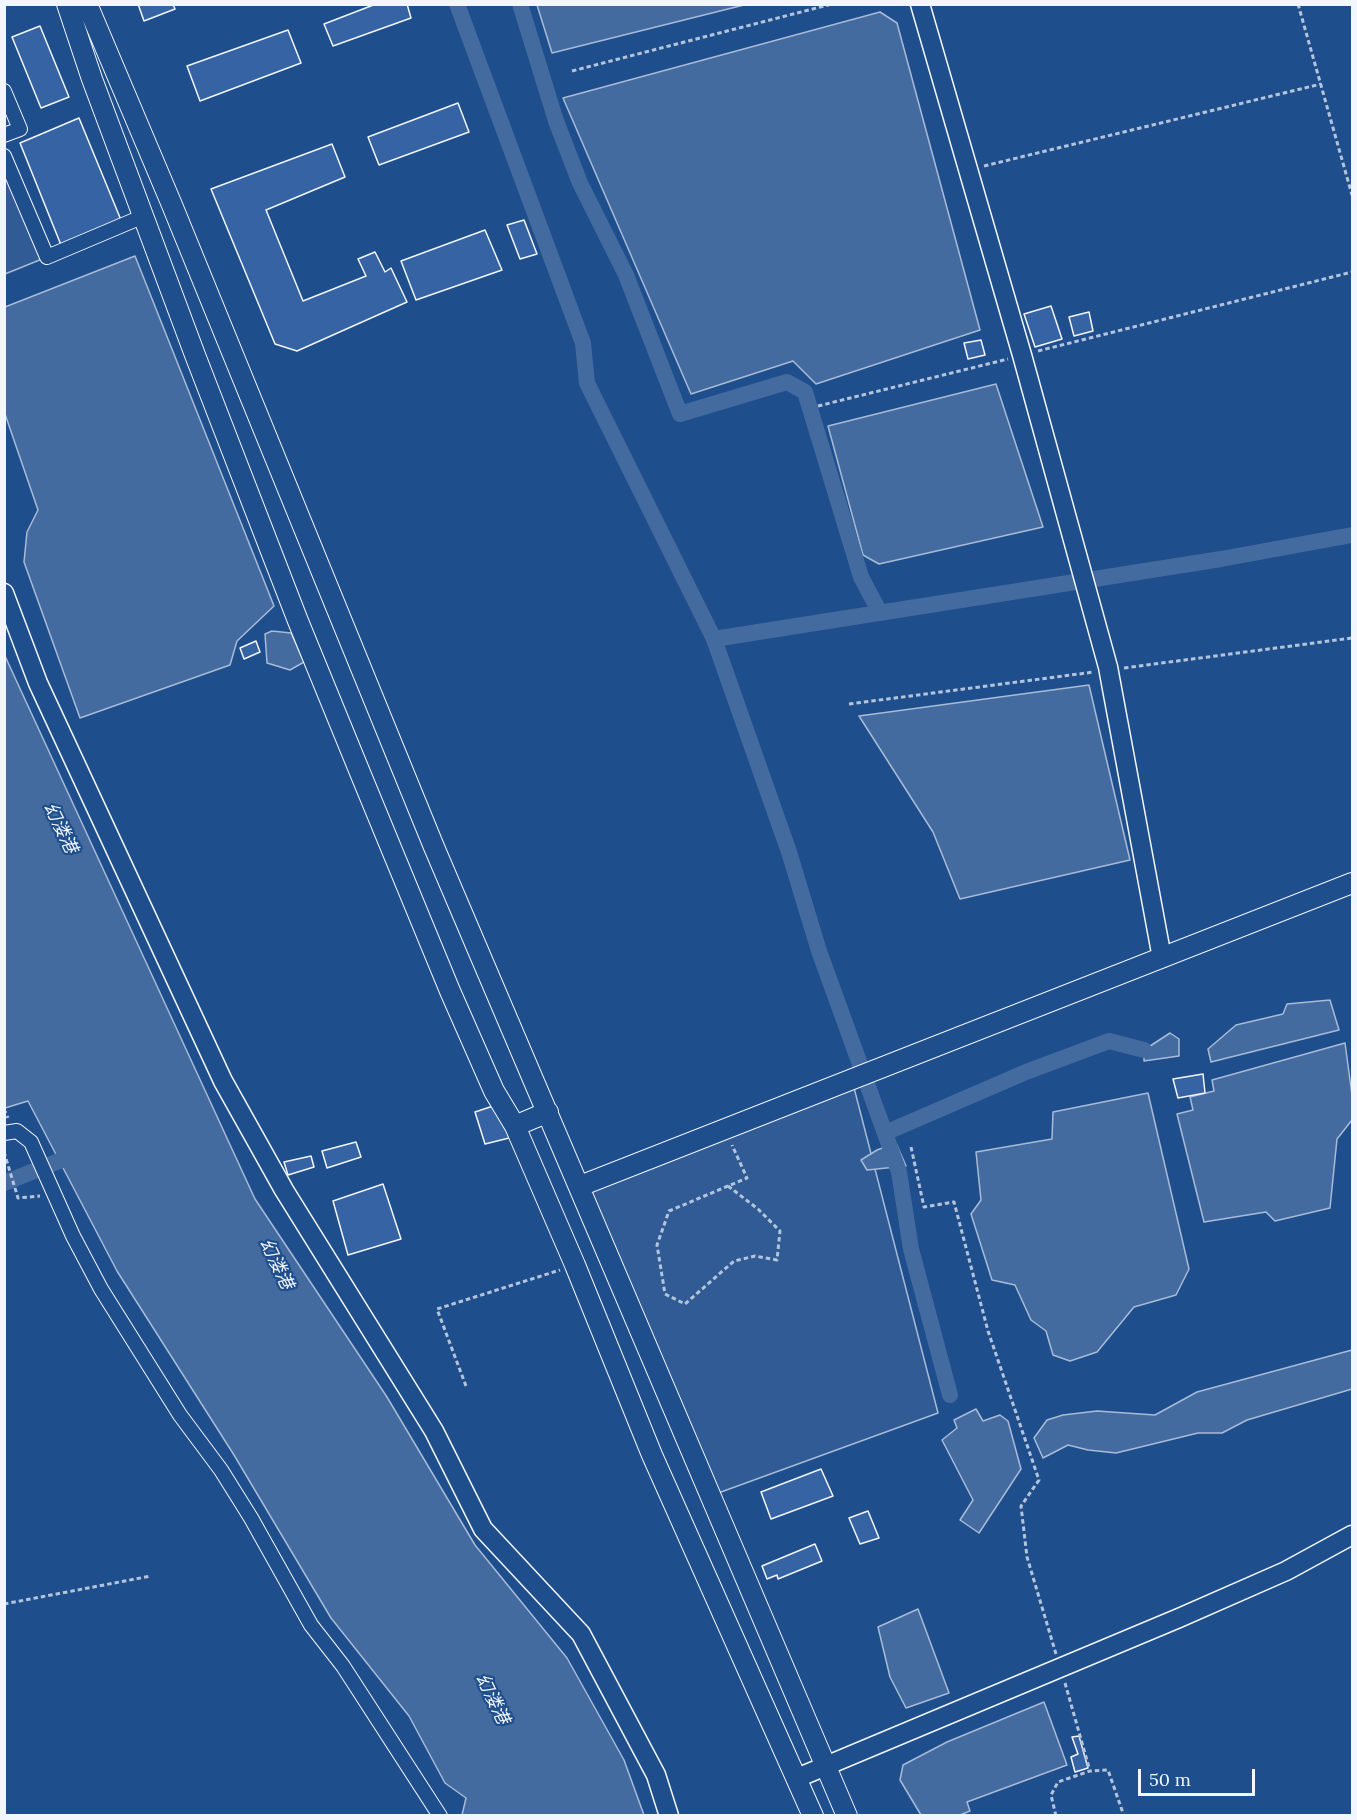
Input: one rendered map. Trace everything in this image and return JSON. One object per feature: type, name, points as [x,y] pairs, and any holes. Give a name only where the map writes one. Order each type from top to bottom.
[{"type":"main road","points":[[67,4],[92,79],[298,621],[450,991],[494,1091],[515,1126],[576,1265],[652,1455],[813,1815]]},
{"type":"main road","points":[[87,4],[150,152],[429,836],[847,1815]]},
{"type":"main road","points":[[580,1186],[1353,883]]},
{"type":"main road","points":[[515,1126],[548,1112]]},
{"type":"street","points":[[920,4],[1022,355],[1108,667],[1162,958]]},
{"type":"street","points":[[4,91],[20,129],[4,135]]},
{"type":"street","points":[[4,156],[46,257],[144,216]]},
{"type":"street","points":[[4,593],[38,682],[223,1081],[284,1190],[434,1431],[483,1528],[581,1634],[656,1775],[669,1815]]},
{"type":"street","points":[[4,1133],[17,1131],[30,1142],[101,1289],[180,1416],[221,1470],[251,1518],[311,1625],[342,1666],[440,1815]]},
{"type":"street","points":[[797,1778],[1286,1571],[1353,1535]]},
{"type":"path","points":[[572,71],[832,4]]},
{"type":"path","points":[[1298,4],[1353,195]]},
{"type":"path","points":[[968,170],[1321,84]]},
{"type":"path","points":[[818,406],[1353,272]]},
{"type":"path","points":[[726,1129],[747,1178],[728,1186],[669,1211],[657,1245],[665,1294],[685,1304],[734,1261],[755,1256],[777,1260],[780,1231],[758,1209],[728,1186]]},
{"type":"path","points":[[911,1147],[924,1207],[954,1202],[988,1331],[1039,1480],[1021,1506],[1027,1557],[1090,1771]]},
{"type":"path","points":[[4,1152],[18,1198],[55,1195]]},
{"type":"path","points":[[466,1386],[437,1310],[576,1265]]},
{"type":"path","points":[[4,1604],[151,1576]]},
{"type":"path","points":[[1056,1815],[1051,1795],[1058,1782],[1090,1771],[1108,1770],[1124,1815]]},
{"type":"shaded area","points":[[4,156],[47,257],[5,274],[4,274]]},
{"type":"shaded area","points":[[852,1080],[938,1413],[710,1496],[580,1186]]},
{"type":"water","points":[[537,4],[744,5],[552,53]]},
{"type":"water","points":[[880,12],[897,23],[980,330],[816,384],[793,361],[691,394],[563,98]]},
{"type":"water","points":[[135,256],[274,606],[237,641],[230,665],[80,718],[24,562],[27,532],[38,510],[5,414],[5,307]]},
{"type":"water","points":[[996,384],[1043,527],[879,564],[863,555],[828,426]]},
{"type":"water","points":[[272,631],[291,633],[304,662],[290,670],[267,663],[265,634]]},
{"type":"water","name":"幻溇港","points":[[5,656],[255,1199],[387,1397],[475,1545],[567,1658],[624,1760],[644,1815],[462,1815],[466,1798],[445,1783],[409,1716],[331,1618],[234,1455],[117,1271],[28,1101],[5,1108]]},
{"type":"water","points":[[1089,685],[1130,860],[960,899],[933,832],[859,716]]},
{"type":"water","points":[[1330,1000],[1339,1030],[1211,1062],[1208,1049],[1236,1025],[1283,1014],[1287,1004]]},
{"type":"water","points":[[1170,1033],[1179,1039],[1179,1056],[1144,1061],[1144,1050]]},
{"type":"water","points":[[1345,1043],[1352,1095],[1352,1120],[1337,1139],[1330,1208],[1275,1221],[1266,1212],[1204,1222],[1177,1114],[1193,1110],[1190,1097],[1214,1091],[1212,1080]]},
{"type":"water","points":[[1148,1093],[1189,1269],[1176,1295],[1134,1307],[1097,1352],[1070,1361],[1053,1355],[1046,1331],[1031,1320],[1015,1285],[992,1280],[971,1214],[981,1200],[976,1152],[1052,1139],[1053,1112]]},
{"type":"water","points":[[896,1143],[906,1166],[867,1170],[861,1160],[877,1150]]},
{"type":"water","points":[[1352,1350],[1352,1389],[1247,1420],[1222,1433],[1198,1433],[1116,1453],[1068,1445],[1043,1458],[1034,1438],[1047,1420],[1063,1415],[1097,1411],[1155,1415],[1197,1392]]},
{"type":"water","points":[[976,1409],[983,1421],[1000,1415],[1008,1421],[1021,1469],[979,1533],[960,1520],[973,1500],[942,1440],[957,1428],[954,1420]]},
{"type":"water","points":[[918,1609],[949,1693],[906,1708],[890,1677],[878,1627]]},
{"type":"water","points":[[1044,1702],[1067,1765],[967,1802],[970,1811],[960,1815],[921,1815],[900,1780],[903,1765],[947,1742]]},
{"type":"building","points":[[138,4],[173,4],[175,9],[144,21]]},
{"type":"building","points":[[376,4],[407,4],[411,18],[333,46],[324,24]]},
{"type":"building","points":[[40,26],[69,97],[41,108],[12,37]]},
{"type":"building","points":[[288,30],[301,63],[200,101],[187,66]]},
{"type":"building","points":[[458,103],[469,132],[379,165],[368,137]]},
{"type":"building","points":[[79,118],[121,220],[61,245],[20,143]]},
{"type":"building","points":[[332,144],[345,177],[266,210],[303,301],[366,276],[358,259],[375,252],[385,272],[391,268],[407,302],[297,351],[275,344],[211,189]]},
{"type":"building","points":[[524,220],[537,254],[520,259],[507,225]]},
{"type":"building","points":[[485,230],[502,270],[416,300],[401,261]]},
{"type":"building","points":[[1051,306],[1062,339],[1035,347],[1024,314]]},
{"type":"building","points":[[1089,312],[1093,331],[1074,336],[1069,317]]},
{"type":"building","points":[[981,340],[985,355],[968,359],[964,343]]},
{"type":"building","points":[[256,641],[260,652],[244,659],[240,648]]},
{"type":"building","points":[[1203,1074],[1205,1093],[1178,1098],[1173,1079]]},
{"type":"building","points":[[499,1104],[509,1138],[485,1144],[475,1112]]},
{"type":"building","points":[[356,1142],[361,1157],[327,1168],[322,1151]]},
{"type":"building","points":[[311,1156],[314,1167],[288,1175],[284,1162]]},
{"type":"building","points":[[383,1184],[401,1239],[348,1255],[333,1201]]},
{"type":"building","points":[[821,1469],[833,1496],[771,1519],[761,1492]]},
{"type":"building","points":[[868,1511],[879,1538],[860,1544],[849,1518]]},
{"type":"building","points":[[815,1544],[822,1561],[778,1579],[777,1575],[767,1579],[762,1566]]},
{"type":"building","points":[[1079,1736],[1088,1768],[1075,1772],[1071,1757],[1078,1754],[1072,1737]]},
{"type":"waterway","points":[[457,4],[583,343],[587,383],[714,639],[789,852],[819,951],[899,1172],[911,1249],[950,1395]]},
{"type":"waterway","points":[[520,4],[556,121],[580,183],[626,275],[680,414],[787,382],[805,392],[861,577],[879,611]]},
{"type":"waterway","points":[[714,639],[1221,559],[1352,535]]},
{"type":"waterway","points":[[885,1133],[1026,1072],[1109,1041],[1144,1050]]},
{"type":"waterway","points":[[4,1183],[79,1153]]}]
